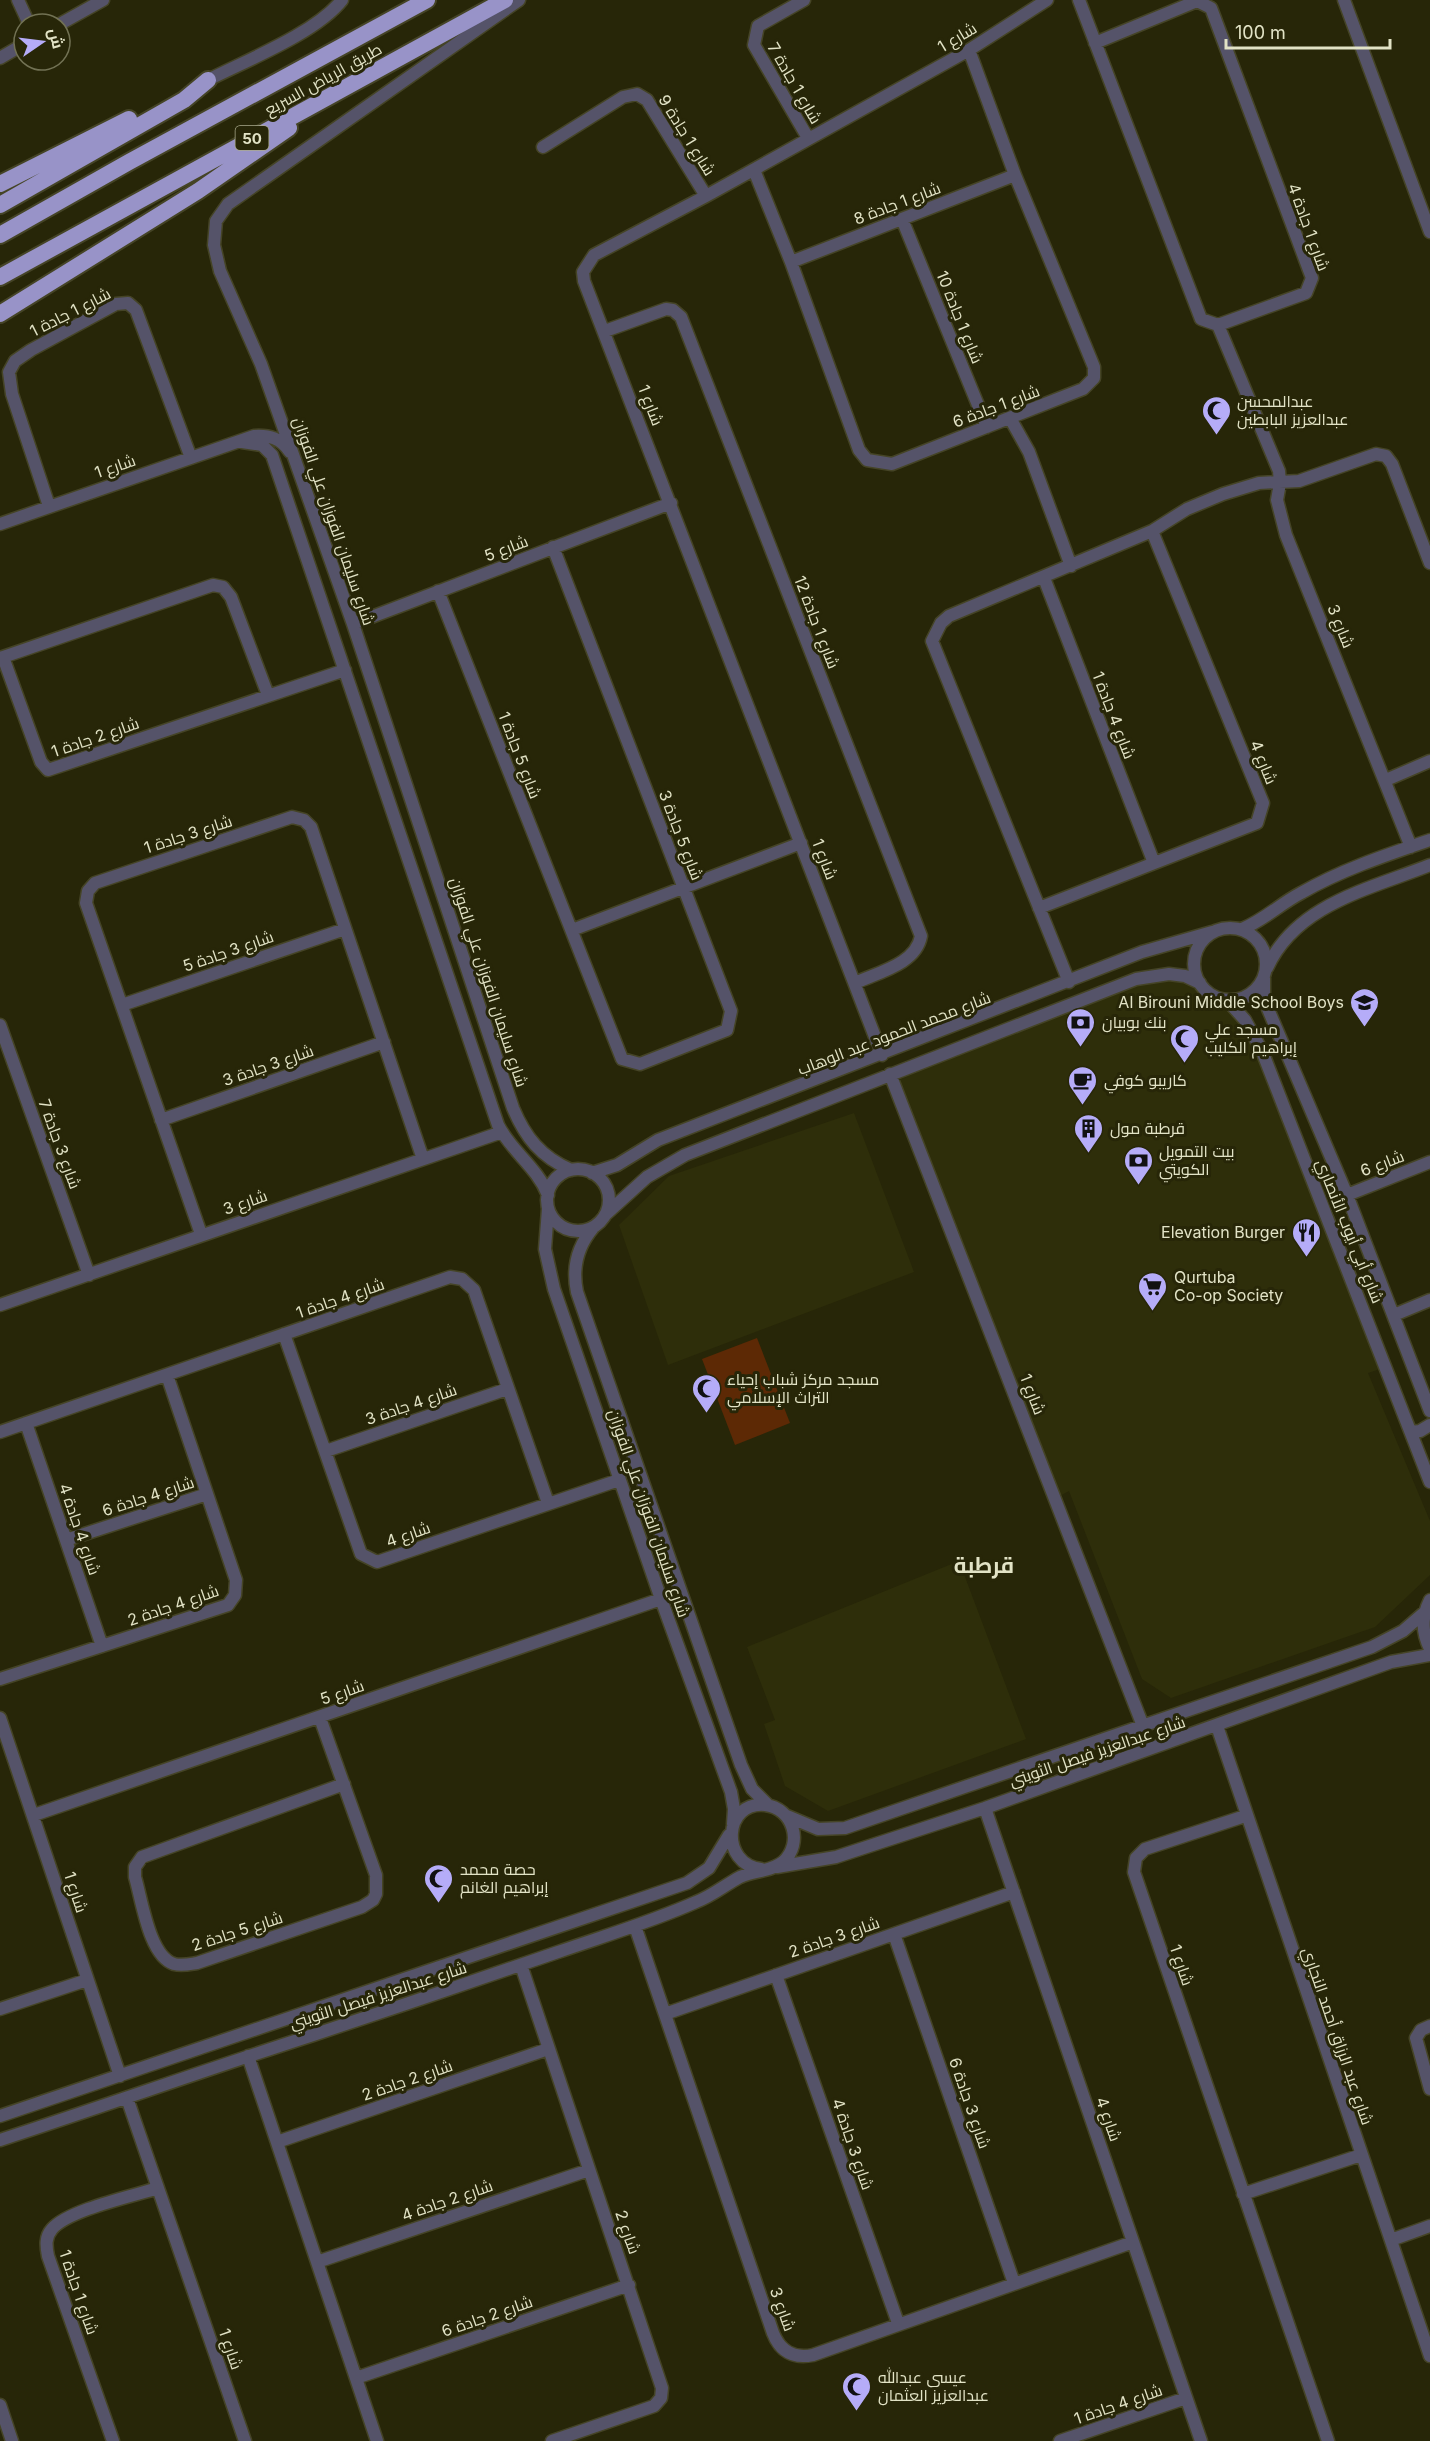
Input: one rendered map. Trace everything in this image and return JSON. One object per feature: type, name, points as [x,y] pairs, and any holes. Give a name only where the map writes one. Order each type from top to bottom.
[{"type":"highway","name":"طريق الرياض السريع","points":[[0,235],[427,0]]},
{"type":"highway","name":"طريق الرياض السريع","points":[[0,277],[505,0]]},
{"type":"highway","points":[[0,314],[198,190],[372,72]]},
{"type":"highway","points":[[0,184],[208,80]]},
{"type":"highway","points":[[0,205],[184,100],[208,80]]},
{"type":"highway","points":[[0,225],[129,162]]},
{"type":"street","points":[[72,17],[103,0]]},
{"type":"street","points":[[208,80],[313,25],[333,11],[342,0]]},
{"type":"street","name":"شارع سليمان الفوزان علي الفوزان","points":[[519,0],[228,204],[216,221],[214,245],[220,271],[261,364],[353,624],[518,1120],[539,1150],[571,1170]]},
{"type":"street","name":"شارع 1 جادة 7","points":[[804,0],[758,26],[754,45],[808,138]]},
{"type":"street","name":"شارع 1","points":[[882,1055],[584,281],[583,273],[587,263],[594,255],[754,170],[969,50],[1047,0]]},
{"type":"street","points":[[1078,0],[1197,313],[1207,323],[1218,325]]},
{"type":"street","points":[[1344,0],[1430,232]]},
{"type":"street","name":"شارع 1 جادة 4","points":[[1095,43],[1192,3],[1202,2],[1211,8],[1312,278],[1306,293],[1218,325]]},
{"type":"street","name":"شارع 1 جادة 6","points":[[754,170],[791,262],[859,450],[867,460],[892,464],[1083,389],[1094,378],[1094,367],[1015,175],[969,50]]},
{"type":"street","name":"شارع 1 جادة 9","points":[[543,147],[623,97],[638,94],[647,100],[706,196]]},
{"type":"street","name":"شارع 1 جادة 8","points":[[791,262],[1015,175]]},
{"type":"street","name":"شارع 1 جادة 10","points":[[902,219],[987,427]]},
{"type":"street","name":"شارع 1 جادة 1","points":[[49,506],[12,393],[9,372],[15,361],[32,350],[116,304],[128,303],[136,310],[191,458]]},
{"type":"street","name":"شارع 1 جادة 12","points":[[605,331],[666,309],[673,310],[681,317],[921,936],[918,949],[908,958],[855,983]]},
{"type":"street","name":"شارع 3","points":[[1218,325],[1279,471],[1281,483],[1277,500],[1287,535],[1411,847]]},
{"type":"street","points":[[1010,418],[1029,452],[1071,566]]},
{"type":"street","name":"شارع 1","points":[[0,524],[254,436],[272,438],[288,448],[297,465]]},
{"type":"street","points":[[242,442],[262,445],[268,449],[280,478],[502,1132],[536,1173],[548,1195]]},
{"type":"street","points":[[1069,982],[932,641],[941,622],[949,616],[1152,531],[1186,508],[1259,483],[1299,481],[1376,454],[1386,456],[1430,563]]},
{"type":"street","points":[[280,478],[282,471],[297,465]]},
{"type":"street","name":"شارع 5","points":[[353,624],[670,503]]},
{"type":"street","name":"شارع 4","points":[[1040,908],[1257,823],[1263,803],[1152,531]]},
{"type":"street","name":"شارع 5 جادة 3","points":[[553,547],[731,1011],[727,1030],[640,1064],[622,1059]]},
{"type":"street","name":"شارع 4 جادة 1","points":[[1044,578],[1154,863]]},
{"type":"street","name":"شارع 2 جادة 1","points":[[268,695],[231,597],[223,587],[213,585],[2,658],[41,762],[48,770],[345,670]]},
{"type":"street","name":"شارع 5 جادة 1","points":[[438,591],[622,1059]]},
{"type":"street","points":[[368,741],[381,744],[390,735]]},
{"type":"street","points":[[379,774],[384,762],[391,759],[399,762]]},
{"type":"street","points":[[1386,780],[1430,761]]},
{"type":"street","name":"شارع 3 جادة 1","points":[[201,1234],[87,903],[88,891],[95,883],[292,817],[304,820],[310,826],[423,1159]]},
{"type":"street","points":[[1242,929],[1263,920],[1292,898],[1328,879],[1430,840]]},
{"type":"street","points":[[572,930],[801,843]]},
{"type":"street","points":[[605,1215],[608,1204],[607,1192],[602,1180],[592,1173],[571,1170],[554,1181],[548,1195],[548,1209],[556,1222],[576,1231],[593,1228],[632,1189],[674,1160],[1136,979],[1169,974],[1185,976],[1200,983],[1214,996],[1227,1000],[1246,997],[1256,989],[1265,975],[1283,939],[1315,912],[1430,865]]},
{"type":"street","points":[[1200,983],[1195,971],[1196,952],[1202,941],[1212,932],[1230,927],[1242,929],[1260,943],[1266,954],[1265,975]]},
{"type":"street","name":"شارع 3 جادة 5","points":[[122,1005],[345,928]]},
{"type":"street","name":"شارع محمد الحمود عبد الوهاب","points":[[592,1173],[617,1165],[658,1140],[882,1055],[1142,952],[1212,932]]},
{"type":"street","name":"شارع أبي أيوب الأنصاري","points":[[1265,975],[1264,995],[1268,1009],[1347,1195],[1430,1411]]},
{"type":"street","name":"شارع أبي أيوب الأنصاري","points":[[1227,1000],[1245,1020],[1262,1051],[1430,1482]]},
{"type":"street","name":"شارع 3 جادة 7","points":[[0,1025],[89,1275]]},
{"type":"street","name":"شارع 3 جادة 3","points":[[162,1120],[384,1042]]},
{"type":"street","name":"شارع 1","points":[[890,1074],[1143,1726]]},
{"type":"street","name":"شارع 3","points":[[0,1305],[502,1132]]},
{"type":"street","name":"شارع 6","points":[[1347,1195],[1430,1162]]},
{"type":"street","name":"شارع سليمان الفوزان علي الفوزان","points":[[548,1209],[545,1249],[550,1276],[619,1480],[732,1797],[732,1828]]},
{"type":"street","name":"شارع سليمان الفوزان علي الفوزان","points":[[593,1228],[578,1253],[575,1273],[578,1292],[744,1774],[752,1789],[768,1805]]},
{"type":"street","name":"شارع 4 جادة 1","points":[[0,1432],[450,1277],[462,1279],[474,1290],[548,1503]]},
{"type":"street","points":[[1394,1315],[1430,1300]]},
{"type":"street","name":"شارع 4","points":[[284,1334],[361,1554],[377,1562],[619,1480]]},
{"type":"street","name":"شارع 4 جادة 2","points":[[0,1679],[228,1605],[234,1599],[236,1580],[167,1375]]},
{"type":"street","name":"شارع 4 جادة 3","points":[[326,1451],[507,1389]]},
{"type":"street","name":"شارع 4 جادة 4","points":[[26,1423],[102,1646]]},
{"type":"street","points":[[1411,1432],[1420,1431],[1430,1425]]},
{"type":"street","name":"شارع 4 جادة 6","points":[[66,1540],[207,1494]]},
{"type":"street","name":"شارع 5","points":[[34,1815],[661,1599]]},
{"type":"street","points":[[1428,1606],[1424,1635],[1430,1649]]},
{"type":"street","name":"شارع عبدالعزيز فيصل الثويني","points":[[785,1814],[810,1828],[826,1830],[845,1828],[1372,1647],[1402,1631],[1428,1606]]},
{"type":"street","name":"شارع عبدالعزيز فيصل الثويني","points":[[0,2140],[635,1926],[697,1902],[734,1881],[767,1868],[837,1857],[985,1808],[1391,1662],[1430,1655]]},
{"type":"street","points":[[703,1720],[723,1714]]},
{"type":"street","name":"شارع 1","points":[[0,1718],[120,2076]]},
{"type":"street","name":"شارع 5 جادة 2","points":[[320,1718],[344,1784],[375,1870],[377,1888],[373,1900],[363,1907],[197,1963],[179,1965],[162,1957],[153,1942],[135,1877],[135,1867],[142,1857],[344,1784]]},
{"type":"street","name":"شارع عبد الرزاق أحمد النجاري","points":[[1217,1726],[1245,1816],[1430,2356]]},
{"type":"street","points":[[768,1805],[785,1814],[793,1829],[794,1841],[787,1857],[767,1868],[744,1863],[735,1854],[731,1843],[732,1828],[737,1817],[748,1808],[768,1805]]},
{"type":"street","name":"شارع 4","points":[[985,1808],[1201,2441]]},
{"type":"street","name":"شارع 1","points":[[1245,1816],[1145,1849],[1136,1858],[1134,1872],[1328,2441]]},
{"type":"street","name":"شارع عبدالعزيز فيصل الثويني","points":[[0,2116],[366,1994],[697,1879],[715,1861],[732,1828]]},
{"type":"street","name":"شارع 3 جادة 2","points":[[665,2014],[1014,1892]]},
{"type":"street","name":"شارع 3","points":[[635,1926],[773,2333],[780,2347],[797,2357],[807,2356],[1133,2242]]},
{"type":"street","name":"شارع 3 جادة 6","points":[[894,1934],[1014,2283]]},
{"type":"street","name":"شارع 2","points":[[521,1965],[660,2378],[661,2398],[649,2408],[552,2441]]},
{"type":"street","name":"شارع 3 جادة 4","points":[[776,1975],[898,2323]]},
{"type":"street","points":[[0,2009],[87,1980]]},
{"type":"street","points":[[397,1983],[392,1996],[395,2001],[404,2005]]},
{"type":"street","points":[[366,1994],[375,2000],[373,2015]]},
{"type":"street","points":[[1430,2026],[1421,2030],[1416,2038],[1430,2089]]},
{"type":"street","name":"شارع 2 جادة 2","points":[[277,2142],[548,2049]]},
{"type":"street","points":[[248,2056],[377,2441]]},
{"type":"street","name":"شارع 1","points":[[127,2098],[245,2441]]},
{"type":"street","points":[[1243,2194],[1361,2155]]},
{"type":"street","name":"شارع 2 جادة 4","points":[[316,2262],[589,2170]]},
{"type":"street","name":"شارع 1 جادة 1","points":[[113,2441],[48,2256],[46,2242],[52,2229],[68,2217],[158,2188]]},
{"type":"street","points":[[1391,2240],[1430,2226]]},
{"type":"street","name":"شارع 2 جادة 6","points":[[356,2379],[628,2285]]},
{"type":"street","name":"شارع 4 جادة 1","points":[[1065,2440],[1186,2398]]},
{"type":"street","points":[[0,2405],[12,2441]]},
{"type":"shaded area","points":[[1153,975],[1200,983],[1209,993],[1227,1000],[1245,1020],[1386,1367],[1368,1373],[1430,1521],[1430,1575],[1375,1627],[1171,1698],[1142,1679],[1069,1491],[1056,1498],[890,1074]]},
{"type":"shaded area","points":[[854,1113],[914,1272],[668,1365],[619,1225],[669,1176]]},
{"type":"shaded area","points":[[757,1338],[790,1423],[735,1445],[702,1359]]},
{"type":"shaded area","points":[[959,1561],[1026,1739],[828,1811],[785,1786],[764,1724],[775,1720],[747,1647]]},
{"type":"place","name":"عبدالمحسن عبدالعزيز البابطين","points":[[1216,436]]},
{"type":"place","name":"Al Birouni Middle School Boys","points":[[1365,1028]]},
{"type":"place","name":"بنك بوبيان","points":[[1081,1048]]},
{"type":"place","name":"مسجد علي إبراهيم الكليب","points":[[1184,1064]]},
{"type":"place","name":"كاريبو كوفي","points":[[1083,1106]]},
{"type":"place","name":"قرطبة مول","points":[[1089,1154]]},
{"type":"place","name":"بيت التمويل الكويتي","points":[[1138,1186]]},
{"type":"place","name":"Elevation Burger","points":[[1306,1258]]},
{"type":"place","name":"Qurtuba Co-op Society","points":[[1153,1312]]},
{"type":"place","name":"مسجد مركز شباب إحياء التراث الإسلامي","points":[[706,1414]]},
{"type":"place","name":"حصة محمد إبراهيم الغانم","points":[[439,1904]]},
{"type":"place","name":"عيسى عبدالله عبدالعزيز العثمان","points":[[857,2412]]},
{"type":"district","name":"قرطبة","points":[[984,1565]]}]
